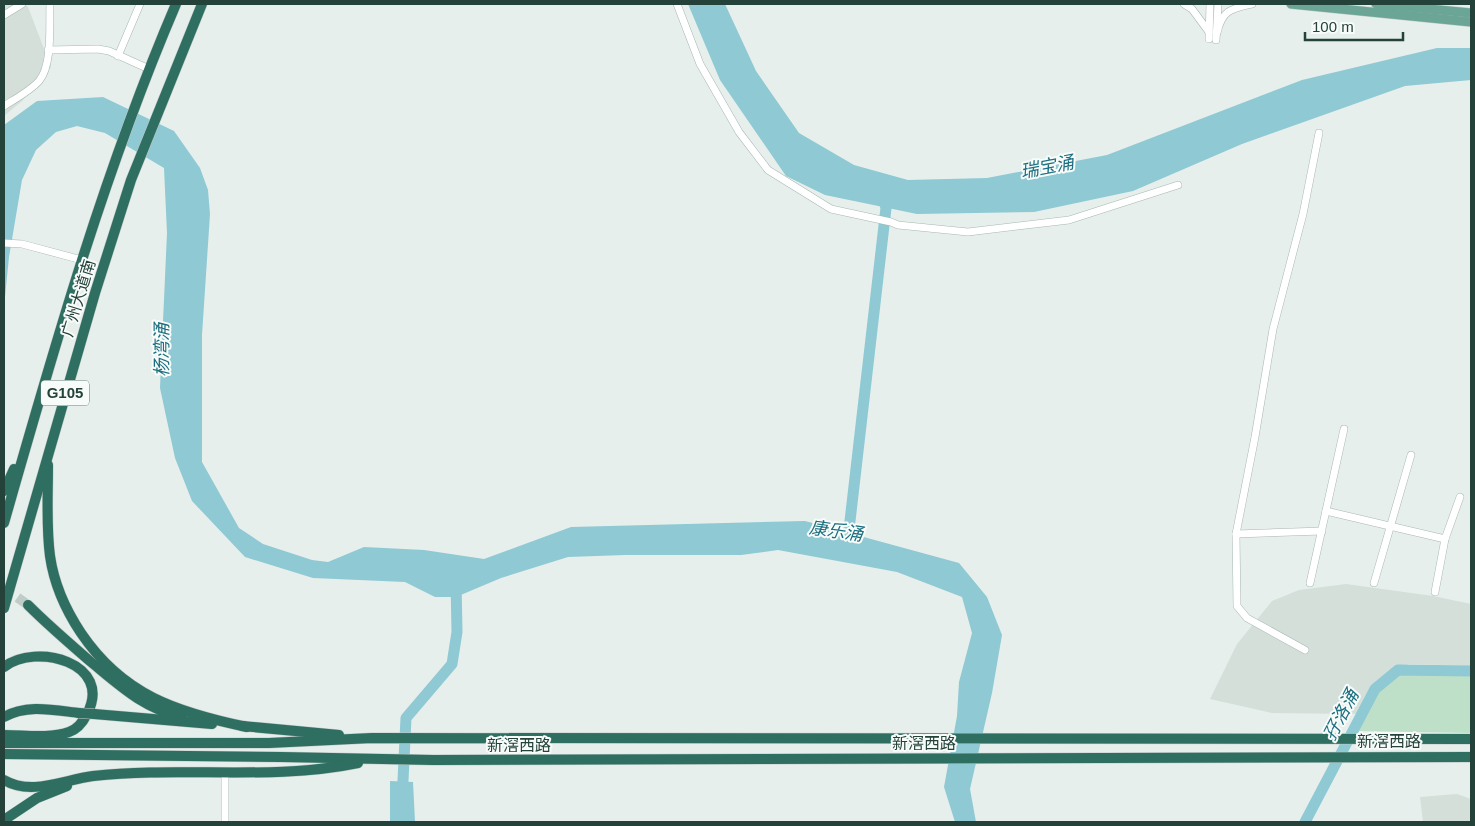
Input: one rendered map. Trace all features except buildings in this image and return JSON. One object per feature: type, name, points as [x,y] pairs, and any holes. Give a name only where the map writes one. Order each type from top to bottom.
[{"type":"highway","name":"广州大道南","points":[[4,523],[110,172],[176,4]]},
{"type":"highway","name":"广州大道南","points":[[4,608],[95,293],[131,180],[202,4]]},
{"type":"highway","points":[[4,491],[26,446]]},
{"type":"highway","points":[[48,452],[48,539],[53,572],[68,612],[92,649],[132,687],[152,698],[178,709],[214,720],[247,727]]},
{"type":"highway","points":[[28,605],[56,633],[118,686],[137,699],[177,716],[247,727]]},
{"type":"highway","points":[[4,667],[16,660],[27,657],[63,660],[83,671],[91,685],[93,695],[92,703],[84,720],[71,732],[51,735],[4,735]]},
{"type":"highway","points":[[4,717],[24,709],[40,709],[372,738]]},
{"type":"highway","points":[[4,743],[269,743],[372,738]]},
{"type":"highway","name":"新滘西路","points":[[372,738],[1471,739]]},
{"type":"highway","points":[[4,754],[377,759]]},
{"type":"highway","name":"新滘西路","points":[[377,759],[1471,756]]},
{"type":"highway","points":[[4,780],[15,785],[30,787],[91,776],[135,773],[313,769],[339,767],[377,759]]},
{"type":"highway","points":[[4,820],[31,802],[51,792],[90,778],[112,775]]},
{"type":"main road","points":[[1291,4],[1471,22]]},
{"type":"main road","points":[[1376,4],[1471,13]]},
{"type":"street","points":[[4,15],[22,4]]},
{"type":"street","points":[[4,106],[39,81],[47,65],[50,4]]},
{"type":"street","points":[[118,56],[140,4]]},
{"type":"street","points":[[677,4],[700,64],[739,132],[768,170],[831,209],[898,225],[968,232],[1069,220],[1178,186]]},
{"type":"street","points":[[1184,4],[1192,9],[1213,36]]},
{"type":"street","points":[[1210,4],[1213,36]]},
{"type":"street","points":[[1213,36],[1218,4]]},
{"type":"street","points":[[1213,36],[1223,15],[1234,8],[1252,4]]},
{"type":"street","points":[[48,50],[98,49],[149,69]]},
{"type":"street","points":[[1305,650],[1247,618],[1237,606],[1236,534],[1256,437],[1273,329],[1303,214],[1319,133]]},
{"type":"street","points":[[4,243],[22,244],[82,260]]},
{"type":"street","points":[[1310,583],[1344,429]]},
{"type":"street","points":[[1374,583],[1411,454]]},
{"type":"street","points":[[1435,592],[1444,539],[1460,498]]},
{"type":"street","points":[[1326,511],[1444,539]]},
{"type":"street","points":[[1236,534],[1322,531]]},
{"type":"street","points":[[225,772],[225,822]]},
{"type":"shaded area","points":[[8,4],[25,4],[28,7],[51,67],[22,101],[4,116],[4,6]]},
{"type":"shaded area","points":[[1346,584],[1433,596],[1471,604],[1471,666],[1408,664],[1375,684],[1357,714],[1272,713],[1210,699],[1237,644],[1272,601],[1299,590]]},
{"type":"shaded area","points":[[1457,794],[1471,799],[1471,822],[1423,822],[1420,797]]},
{"type":"green space","points":[[1402,674],[1471,675],[1471,733],[1359,731],[1378,690]]},
{"type":"water","name":"瑞宝涌","points":[[688,4],[725,4],[756,71],[799,133],[854,165],[908,180],[987,178],[1107,155],[1302,80],[1437,48],[1471,48],[1471,80],[1405,86],[1242,144],[1133,191],[1034,212],[917,214],[825,195],[786,176],[720,80]]},
{"type":"water","points":[[103,97],[174,131],[200,168],[208,190],[210,214],[202,335],[202,462],[239,528],[263,544],[312,560],[328,562],[364,547],[424,550],[484,559],[571,527],[805,521],[959,563],[987,597],[1002,635],[992,693],[970,789],[976,822],[955,822],[944,787],[957,716],[959,682],[972,633],[962,597],[897,572],[778,550],[741,555],[568,557],[501,578],[456,597],[435,597],[405,582],[313,578],[245,557],[192,501],[175,458],[160,388],[167,233],[164,168],[105,133],[77,126],[56,132],[36,150],[22,180],[9,257],[4,307],[4,125],[37,101]]},
{"type":"water","points":[[390,781],[413,782],[415,822],[390,822]]},
{"type":"waterway","name":"康乐涌","points":[[847,547],[886,208],[882,193]]},
{"type":"waterway","points":[[401,822],[406,718],[452,664],[457,632],[456,582]]},
{"type":"waterway","name":"孖洛涌","points":[[1305,822],[1375,689],[1398,670],[1471,671]]},
{"type":"tunnel","points":[[4,591],[14,595],[28,605]]},
{"type":"water label","name":"杨湾涌","points":[[162,350]]}]
